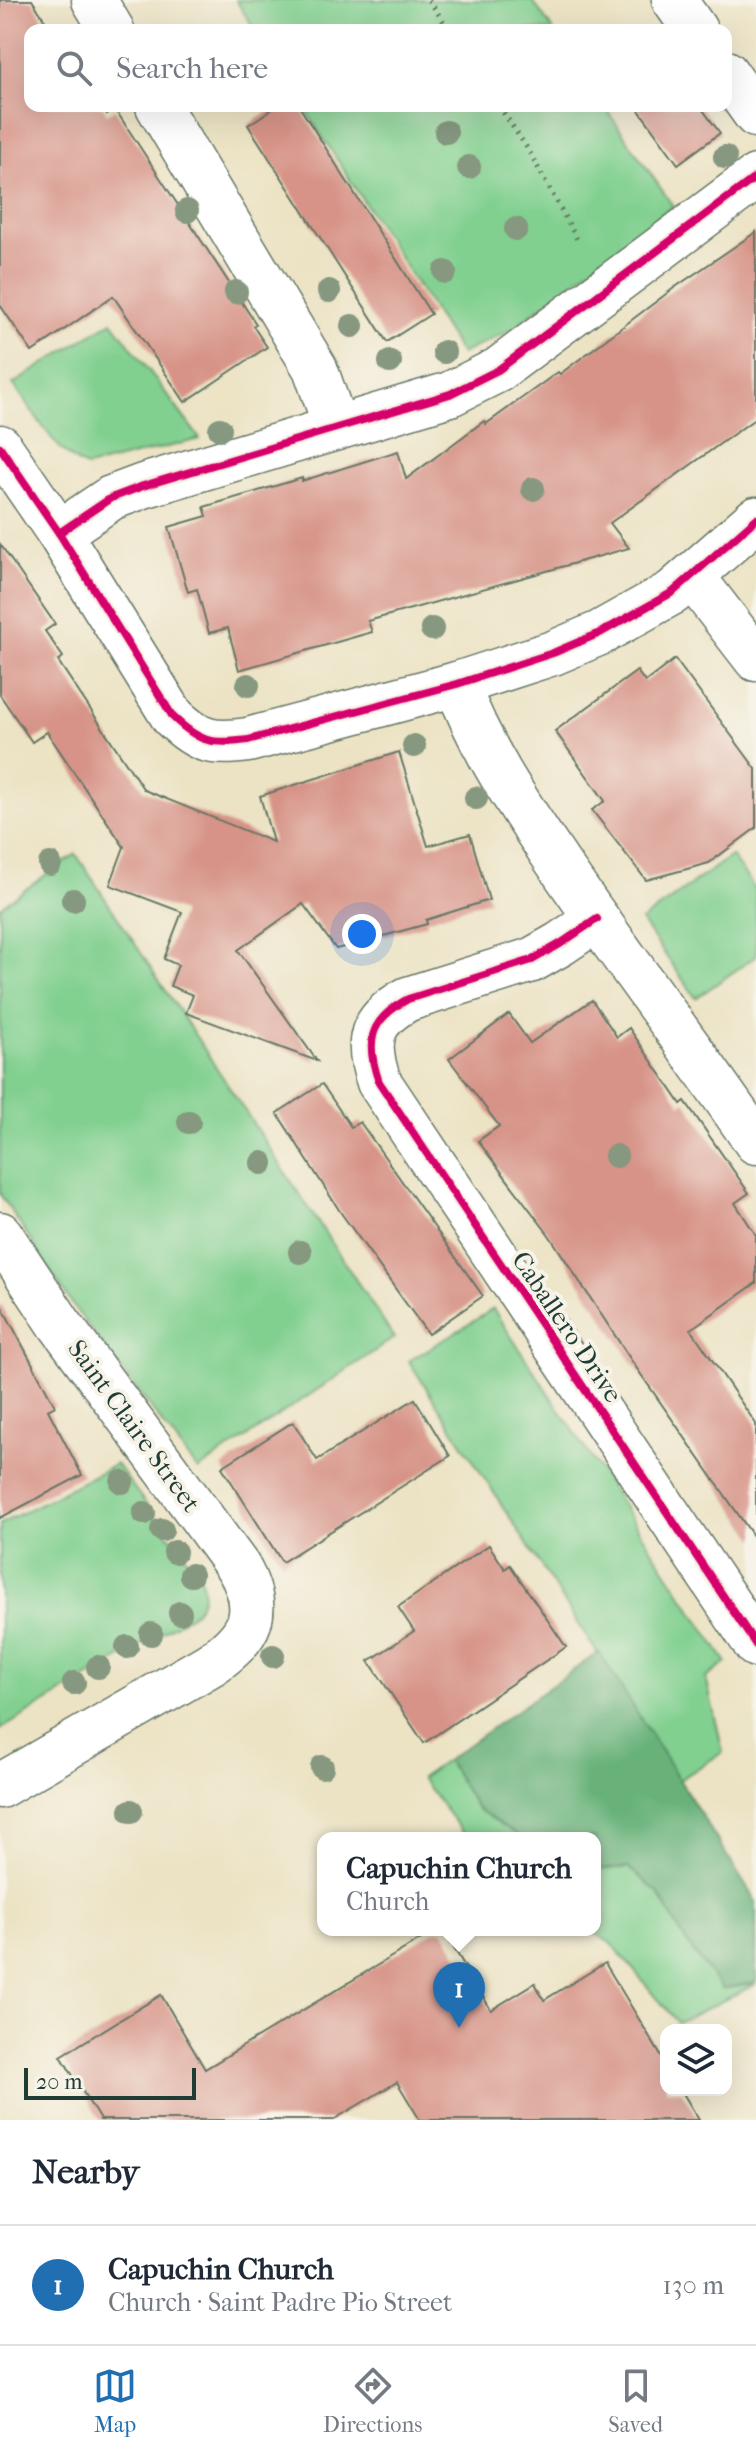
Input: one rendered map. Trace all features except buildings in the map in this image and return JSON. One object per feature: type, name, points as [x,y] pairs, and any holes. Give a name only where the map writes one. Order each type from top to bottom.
[{"type":"street","points":[[94,0],[108,24]]},
{"type":"street","points":[[674,0],[691,24]]},
{"type":"street","points":[[732,81],[756,115]]},
{"type":"street","points":[[162,112],[315,368],[336,428]]},
{"type":"street","points":[[59,533],[111,498],[133,490],[450,394],[475,383],[498,370],[756,177]]},
{"type":"street","points":[[0,447],[59,533],[173,717],[186,730],[206,742],[248,740],[457,684],[553,653],[600,633],[673,592],[756,519]]},
{"type":"street","points":[[692,576],[756,659]]},
{"type":"street","points":[[457,684],[475,731],[506,785],[756,1142]]},
{"type":"street","name":"Caballero Drive","points":[[597,919],[532,960],[408,999],[391,1008],[377,1023],[371,1038],[371,1059],[379,1082],[756,1645]]},
{"type":"street","name":"Saint Claire Street","points":[[0,1786],[234,1648],[250,1623],[251,1595],[238,1567],[6,1256]]},
{"type":"path","points":[[429,0],[445,24]]},
{"type":"path","points":[[503,112],[536,164],[569,229],[608,287]]},
{"type":"green space","points":[[236,0],[532,0],[549,24],[251,24]]},
{"type":"green space","points":[[307,112],[608,112],[673,206],[509,331],[461,354]]},
{"type":"green space","points":[[112,321],[200,439],[87,467],[76,462],[56,443],[13,384]]},
{"type":"green space","points":[[76,854],[394,1338],[198,1470],[76,1310],[0,1194],[0,907]]},
{"type":"green space","points":[[731,856],[756,890],[756,956],[696,998],[641,921]]},
{"type":"green space","points":[[493,1309],[727,1663],[706,1678],[723,1752],[679,1780],[409,1361]]},
{"type":"green space","points":[[116,1464],[197,1572],[203,1589],[202,1600],[191,1615],[0,1730],[0,1524]]},
{"type":"green space","points":[[599,1652],[756,1902],[756,1982],[722,1989],[686,1942],[658,1893],[628,1867],[601,1869],[601,1832],[513,1832],[476,1808],[447,1760]]},
{"type":"green space","points":[[447,1760],[476,1808],[513,1832],[462,1832],[421,1778]]},
{"type":"green space","points":[[629,1867],[658,1893],[686,1942],[722,1989],[756,1984],[678,2023],[612,1944],[599,1936],[601,1869]]},
{"type":"cycle path","points":[[59,533],[111,498],[143,486],[450,394],[498,370],[756,177]]},
{"type":"cycle path","points":[[0,447],[59,533],[173,717],[199,737],[215,742],[248,740],[457,684],[553,653],[600,633],[673,592],[756,519]]},
{"type":"cycle path","points":[[597,919],[532,960],[408,999],[385,1015],[378,1024],[372,1055],[379,1082],[756,1645]]},
{"type":"place","name":"Capuchin Church","points":[[459,2028]]}]
